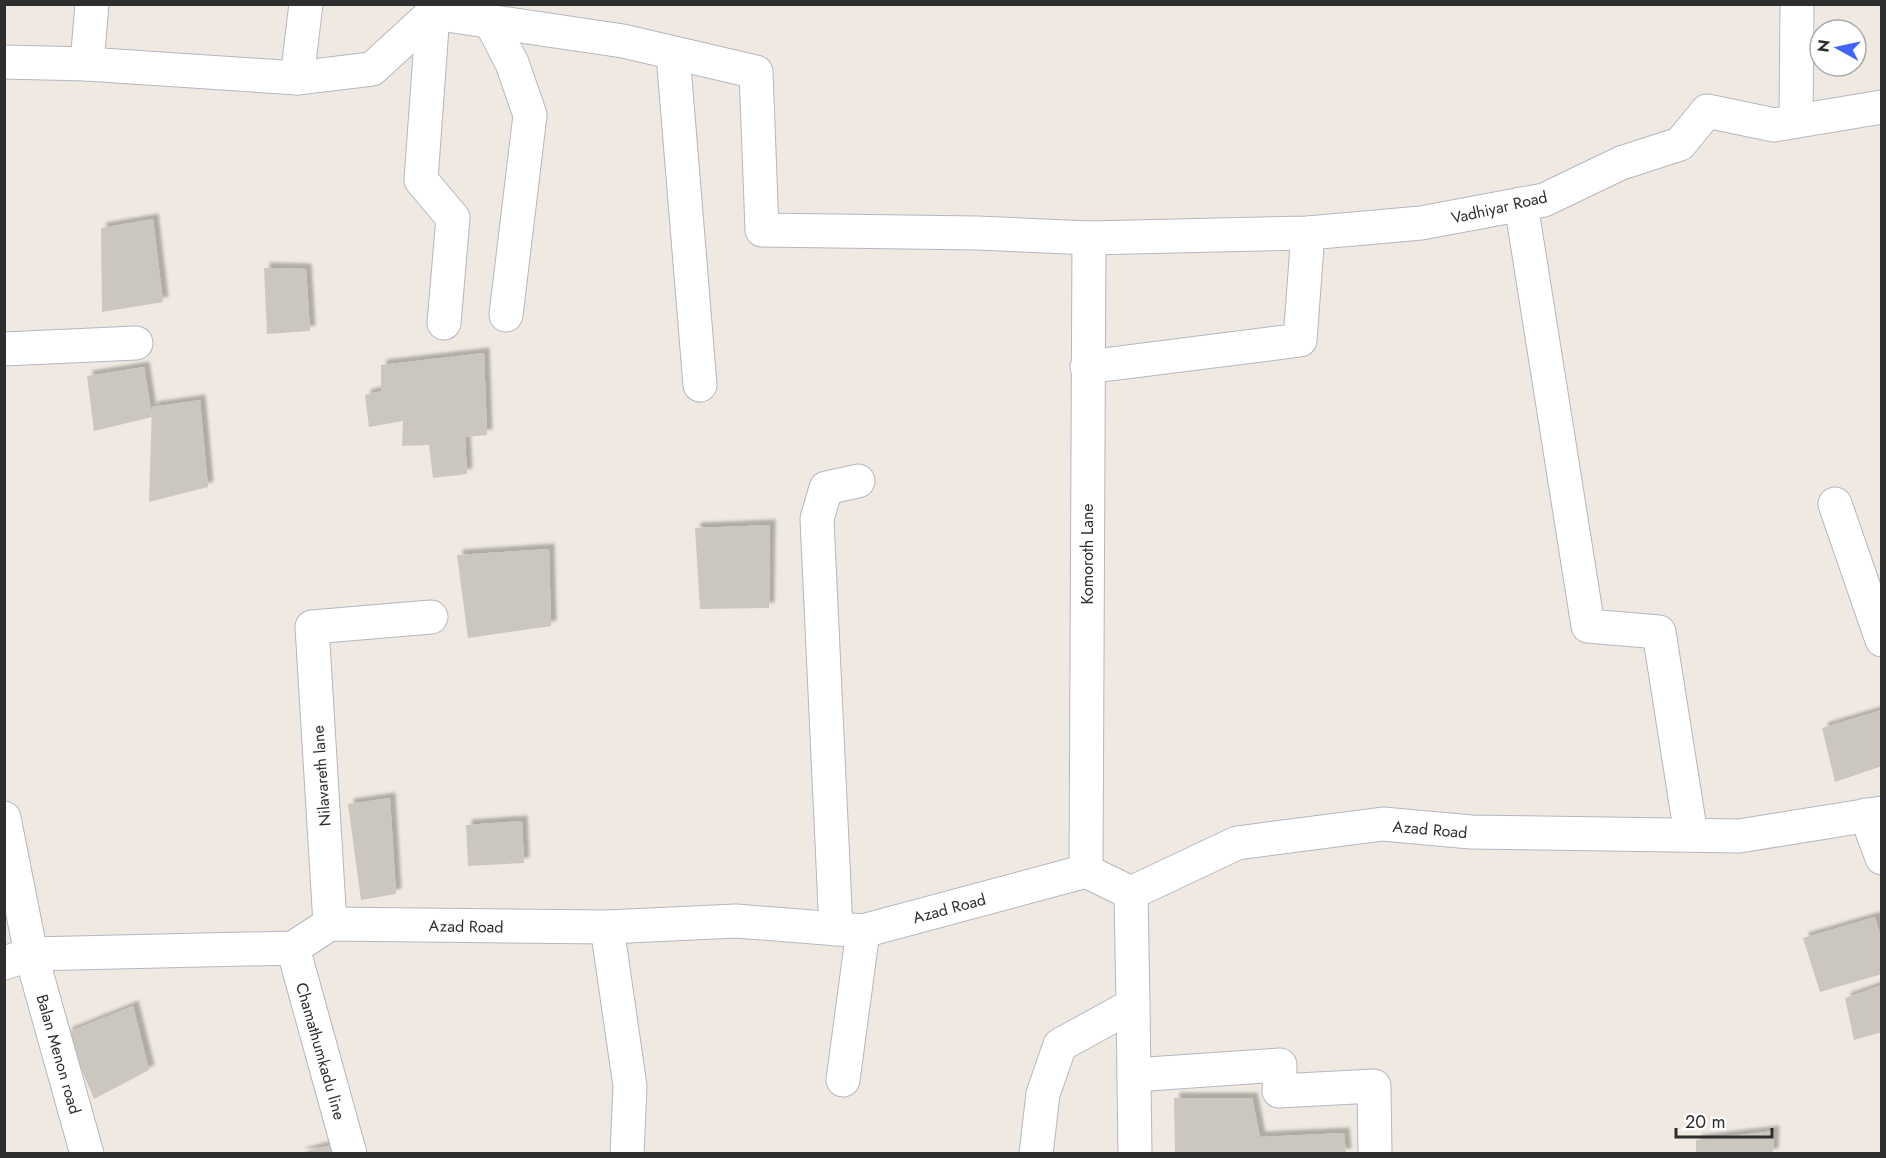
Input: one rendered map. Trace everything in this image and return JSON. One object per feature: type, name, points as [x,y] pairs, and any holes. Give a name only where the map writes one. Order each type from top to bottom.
[{"type":"street","points":[[87,64],[92,4]]},
{"type":"street","points":[[297,78],[306,4]]},
{"type":"street","points":[[1796,121],[1797,4]]},
{"type":"street","points":[[4,62],[87,64],[297,78],[372,69],[433,12]]},
{"type":"street","points":[[433,12],[623,41],[673,54],[700,385]]},
{"type":"street","points":[[433,12],[421,180],[453,218],[444,323]]},
{"type":"street","points":[[490,21],[512,63],[530,115],[506,315]]},
{"type":"street","name":"Vadhiyar Road","points":[[673,54],[756,72],[762,230],[977,233],[1089,238],[1308,233],[1421,224],[1544,200],[1621,164],[1680,144],[1707,111],[1774,125],[1881,107]]},
{"type":"street","points":[[1521,204],[1588,626],[1659,632],[1691,835]]},
{"type":"street","points":[[1087,367],[1300,340],[1308,233]]},
{"type":"street","name":"Komoroth Lane","points":[[1086,871],[1089,238]]},
{"type":"street","points":[[4,349],[136,343]]},
{"type":"street","points":[[843,1080],[850,930],[817,519],[826,488],[858,481]]},
{"type":"street","points":[[1835,504],[1881,640]]},
{"type":"street","name":"Nilavareth lane","points":[[330,924],[312,627],[431,617]]},
{"type":"street","points":[[1874,814],[1881,858]]},
{"type":"street","name":"Azad Road","points":[[1131,893],[1237,843],[1383,824],[1471,832],[1739,836],[1874,814]]},
{"type":"street","name":"Balan Menon road","points":[[4,818],[18,958],[87,1154]]},
{"type":"street","points":[[1086,871],[1131,893],[1136,1154]]},
{"type":"street","name":"Azad Road","points":[[330,924],[607,927],[736,921],[850,930],[1086,871]]},
{"type":"street","points":[[18,958],[293,948],[330,924]]},
{"type":"street","points":[[607,927],[630,1086],[627,1154]]},
{"type":"street","name":"Chamathumkadu line","points":[[293,948],[350,1154]]},
{"type":"street","points":[[1036,1154],[1043,1094],[1060,1045],[1133,1005]]},
{"type":"street","points":[[1134,1075],[1280,1065],[1279,1091],[1374,1086],[1375,1154]]},
{"type":"building","points":[[153,219],[163,302],[102,312],[101,228]]},
{"type":"building","points":[[264,268],[306,269],[310,331],[267,334]]},
{"type":"building","points":[[484,353],[487,435],[465,437],[467,474],[433,478],[429,445],[402,446],[403,421],[369,427],[365,395],[381,391],[381,365]]},
{"type":"building","points":[[144,367],[152,417],[94,431],[87,376]]},
{"type":"building","points":[[200,400],[208,487],[149,502],[152,407]]},
{"type":"building","points":[[770,525],[769,608],[700,609],[695,528]]},
{"type":"building","points":[[549,549],[551,626],[468,638],[457,555]]},
{"type":"building","points":[[1882,710],[1882,766],[1835,782],[1822,728]]},
{"type":"building","points":[[390,798],[396,894],[361,900],[348,804]]},
{"type":"building","points":[[522,821],[524,863],[468,866],[466,825]]},
{"type":"building","points":[[1875,917],[1882,942],[1882,974],[1820,992],[1803,938]]},
{"type":"building","points":[[1882,985],[1882,1032],[1854,1040],[1845,998]]},
{"type":"building","points":[[133,1006],[149,1070],[94,1099],[66,1033]]},
{"type":"building","points":[[1174,1098],[1252,1098],[1260,1137],[1344,1133],[1346,1154],[1175,1154]]},
{"type":"building","points":[[1774,1131],[1773,1154],[1696,1154],[1696,1140]]},
{"type":"building","points":[[331,1145],[333,1154],[300,1154],[300,1153]]}]
